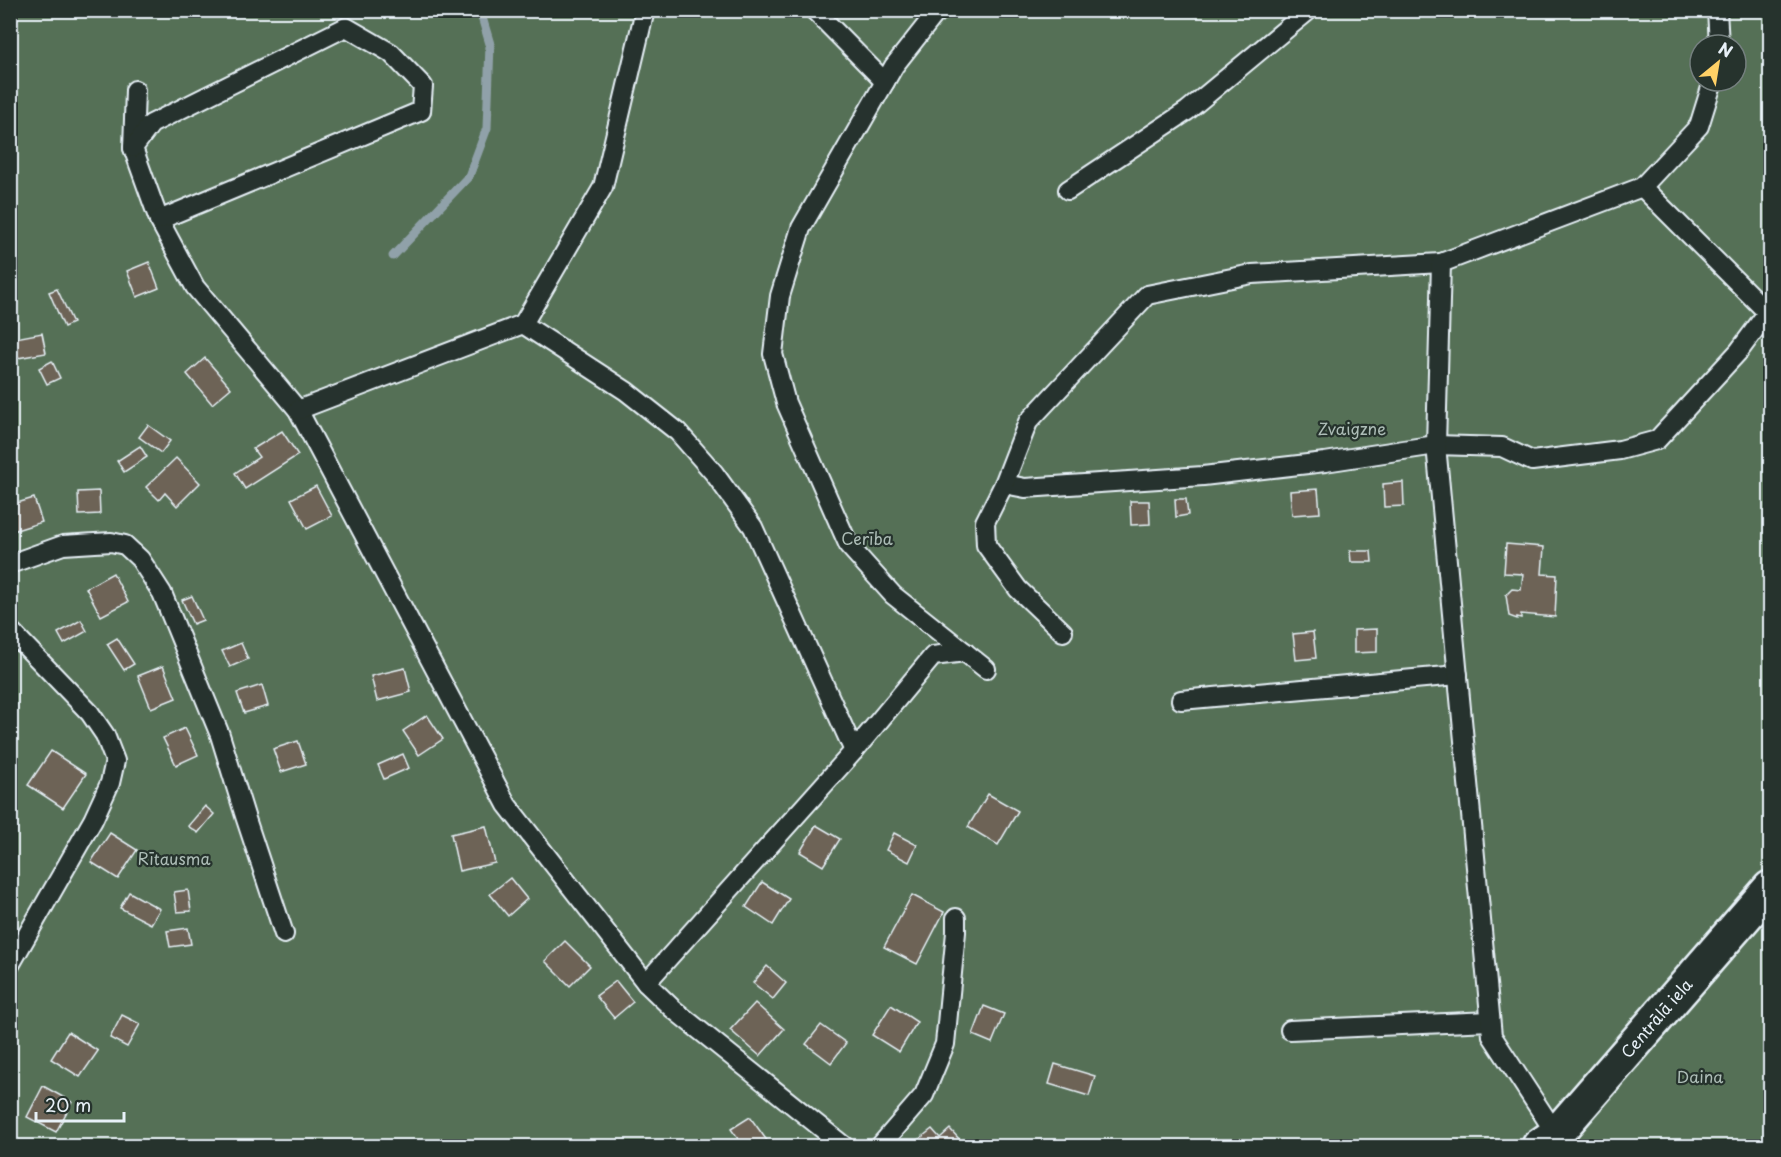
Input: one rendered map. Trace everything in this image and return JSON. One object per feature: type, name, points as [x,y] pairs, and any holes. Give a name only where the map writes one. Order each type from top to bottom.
[{"type":"street","name":"Centrālā iela","points":[[1547,1140],[1770,888]]},
{"type":"lane","points":[[298,410],[523,324],[603,187],[645,10]]},
{"type":"lane","points":[[814,10],[885,82]]},
{"type":"lane","points":[[942,10],[935,14],[894,66],[801,228],[780,296],[773,354],[786,403],[849,546],[893,595],[986,669]]},
{"type":"lane","points":[[1068,190],[1186,111],[1309,10]]},
{"type":"lane","points":[[1716,10],[1718,33]]},
{"type":"lane","points":[[133,148],[151,124],[346,27],[391,53],[423,86],[421,111],[159,220]]},
{"type":"lane","points":[[135,90],[133,148],[159,220],[195,287],[298,410],[507,805],[646,983],[673,1009],[844,1146]]},
{"type":"lane","points":[[1063,632],[1018,589],[986,544],[986,522],[1004,484],[1028,422],[1147,295],[1252,274],[1441,263],[1642,187],[1700,126],[1710,93]]},
{"type":"lane","points":[[1004,484],[1025,488],[1203,476],[1325,462],[1436,445],[1502,447],[1532,460],[1620,450],[1657,440],[1739,351],[1769,311],[1642,187]]},
{"type":"lane","points":[[1441,263],[1436,445],[1492,1036],[1547,1140]]},
{"type":"lane","points":[[523,324],[626,391],[678,432],[714,473],[753,527],[854,751]]},
{"type":"lane","points":[[10,564],[63,545],[111,542],[125,545],[140,559],[162,593],[220,735],[284,933]]},
{"type":"lane","points":[[10,630],[90,713],[105,735],[115,761],[110,783],[93,820],[10,965]]},
{"type":"lane","points":[[646,983],[854,751],[933,656],[965,652]]},
{"type":"lane","points":[[1181,700],[1458,675]]},
{"type":"lane","points":[[880,1146],[924,1095],[945,1044],[956,918]]},
{"type":"lane","points":[[1290,1030],[1491,1021]]},
{"type":"green space","name":"Cerība","points":[[10,11],[1770,11],[1770,1146],[11,1146]]},
{"type":"building","points":[[149,262],[159,288],[137,297],[127,271]]},
{"type":"building","points":[[57,289],[73,323],[64,327],[49,292]]},
{"type":"building","points":[[42,333],[46,353],[12,359],[10,339]]},
{"type":"building","points":[[205,358],[231,388],[212,404],[187,374]]},
{"type":"building","points":[[52,361],[60,378],[47,384],[39,368]]},
{"type":"building","points":[[148,425],[170,441],[161,453],[139,437]]},
{"type":"building","points":[[282,431],[298,455],[245,489],[235,473],[259,457],[253,449]]},
{"type":"building","points":[[140,446],[147,457],[124,472],[117,461]]},
{"type":"building","points":[[176,458],[200,483],[177,506],[165,493],[159,500],[146,487]]},
{"type":"building","points":[[1403,482],[1404,506],[1384,507],[1383,484]]},
{"type":"building","points":[[316,486],[332,516],[307,529],[291,499]]},
{"type":"building","points":[[1318,489],[1320,513],[1292,515],[1290,491]]},
{"type":"building","points":[[99,491],[100,514],[79,515],[78,492]]},
{"type":"building","points":[[34,498],[42,522],[10,532],[10,505]]},
{"type":"building","points":[[1175,499],[1186,499],[1188,515],[1176,517]]},
{"type":"building","points":[[1130,501],[1149,501],[1150,524],[1131,525]]},
{"type":"building","points":[[1506,544],[1544,547],[1542,574],[1557,575],[1555,617],[1521,614],[1521,618],[1517,617],[1517,619],[1509,616],[1506,595],[1512,589],[1521,590],[1523,574],[1504,573]]},
{"type":"building","points":[[1350,551],[1371,551],[1372,562],[1351,562]]},
{"type":"building","points":[[113,573],[128,602],[101,616],[86,588]]},
{"type":"building","points":[[192,596],[203,620],[193,624],[182,600]]},
{"type":"building","points":[[81,620],[87,631],[64,644],[58,633]]},
{"type":"building","points":[[1377,629],[1377,652],[1354,653],[1354,630]]},
{"type":"building","points":[[1313,632],[1316,658],[1296,660],[1293,634]]},
{"type":"building","points":[[117,638],[134,664],[124,670],[107,644]]},
{"type":"building","points":[[241,643],[248,659],[230,667],[222,651]]},
{"type":"building","points":[[163,666],[176,698],[151,708],[138,676]]},
{"type":"building","points":[[405,668],[411,692],[377,701],[371,676]]},
{"type":"building","points":[[262,685],[268,706],[244,713],[237,693]]},
{"type":"building","points":[[427,715],[443,739],[419,755],[403,731]]},
{"type":"building","points":[[185,728],[198,755],[176,765],[163,738]]},
{"type":"building","points":[[298,741],[306,764],[281,772],[273,749]]},
{"type":"building","points":[[51,751],[86,774],[63,808],[28,785]]},
{"type":"building","points":[[403,754],[409,768],[384,779],[378,765]]},
{"type":"building","points":[[988,794],[1018,811],[998,845],[968,827]]},
{"type":"building","points":[[205,806],[214,814],[198,833],[188,826]]},
{"type":"building","points":[[816,825],[840,839],[823,866],[800,852]]},
{"type":"building","points":[[486,826],[495,863],[459,871],[451,834]]},
{"type":"building","points":[[110,833],[137,850],[118,879],[91,862]]},
{"type":"building","points":[[894,833],[917,845],[909,862],[886,850]]},
{"type":"building","points":[[510,878],[527,899],[508,916],[490,894]]},
{"type":"building","points":[[762,882],[789,899],[773,925],[746,907]]},
{"type":"building","points":[[188,890],[191,911],[177,912],[174,892]]},
{"type":"building","points":[[129,892],[160,909],[151,924],[120,908]]},
{"type":"building","points":[[912,895],[944,912],[917,964],[884,947]]},
{"type":"building","points":[[188,928],[191,944],[170,947],[167,931]]},
{"type":"building","points":[[565,941],[590,966],[570,986],[545,961]]},
{"type":"building","points":[[767,966],[786,983],[773,999],[753,983]]},
{"type":"building","points":[[616,981],[633,1002],[614,1018],[596,996]]},
{"type":"building","points":[[755,1003],[784,1029],[760,1056],[730,1030]]},
{"type":"building","points":[[891,1005],[917,1022],[899,1052],[872,1035]]},
{"type":"building","points":[[984,1006],[1004,1014],[992,1043],[973,1035]]},
{"type":"building","points":[[122,1015],[140,1024],[127,1047],[110,1038]]},
{"type":"building","points":[[821,1025],[846,1043],[831,1063],[806,1044]]},
{"type":"building","points":[[68,1032],[98,1051],[80,1077],[51,1059]]},
{"type":"building","points":[[1055,1064],[1095,1076],[1089,1096],[1049,1084]]},
{"type":"building","points":[[43,1086],[72,1102],[56,1132],[27,1117]]},
{"type":"building","points":[[750,1117],[768,1142],[761,1146],[743,1146],[731,1129]]},
{"type":"building","points":[[932,1129],[940,1138],[950,1129],[961,1141],[955,1146],[923,1146],[918,1140]]},
{"type":"waterway","points":[[393,256],[469,176],[487,128],[490,44],[481,14],[476,10]]},
{"type":"park label","name":"Zvaigzne","points":[[1352,429]]},
{"type":"park label","name":"Rītausma","points":[[174,859]]},
{"type":"park label","name":"Daina","points":[[1700,1077]]}]
